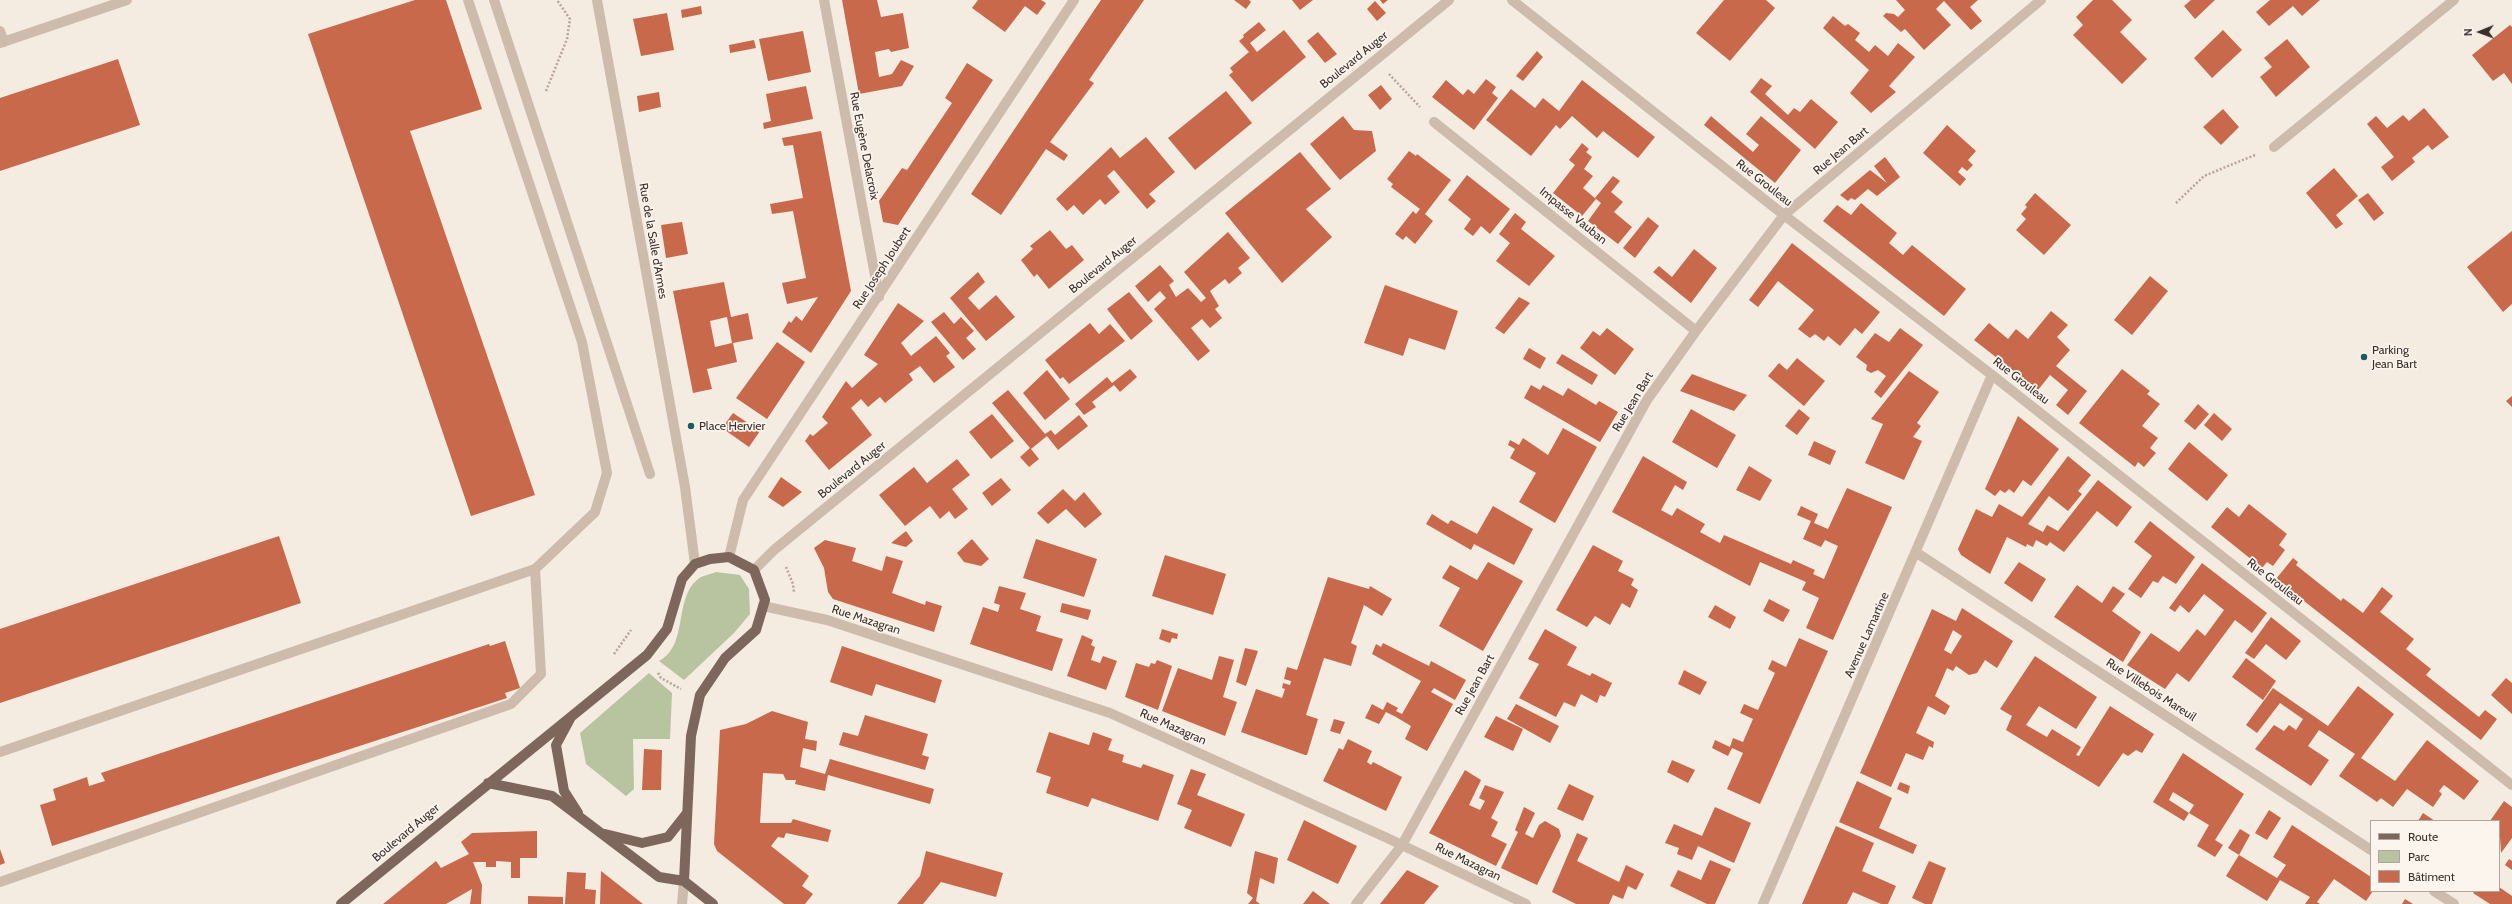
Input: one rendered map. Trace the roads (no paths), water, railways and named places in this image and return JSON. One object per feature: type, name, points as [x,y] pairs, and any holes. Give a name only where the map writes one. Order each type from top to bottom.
[{"type":"main road","points":[[684,881],[691,736],[700,694],[725,658],[756,630],[765,600],[754,570],[729,557],[695,564]]},
{"type":"main road","name":"Boulevard Auger","points":[[341,904],[647,655],[666,629],[682,579],[695,564]]},
{"type":"main road","points":[[573,714],[556,745],[564,791],[581,818]]},
{"type":"main road","points":[[488,783],[552,796],[659,877],[684,881],[713,904]]},
{"type":"main road","points":[[601,833],[642,843],[668,837],[687,813]]},
{"type":"street","points":[[0,31],[2,43],[127,0]]},
{"type":"street","points":[[0,752],[535,569],[595,512],[607,473],[582,342],[468,0]]},
{"type":"street","points":[[494,0],[650,474]]},
{"type":"street","name":"Rue de la Salle d'Armes","points":[[597,0],[684,487],[695,564]]},
{"type":"street","name":"Rue Eugène Delacroix","points":[[824,0],[879,297]]},
{"type":"street","name":"Rue Joseph Joubert","points":[[729,557],[743,500],[879,297],[1074,0]]},
{"type":"street","name":"Boulevard Auger","points":[[754,570],[774,550],[1448,0]]},
{"type":"street","name":"Rue Grouleau","points":[[1512,0],[1784,216],[1992,375],[2512,785]]},
{"type":"street","name":"Rue Jean Bart","points":[[1356,904],[1402,845],[1647,400],[1696,331],[1784,216],[2041,0]]},
{"type":"street","points":[[2274,147],[2454,0]]},
{"type":"street","name":"Impasse Vauban","points":[[1434,122],[1696,331]]},
{"type":"street","name":"Avenue Lamartine","points":[[1763,904],[1992,375]]},
{"type":"street","name":"Rue Villebois Mareuil","points":[[1916,553],[2370,849]]},
{"type":"street","points":[[0,882],[511,704],[541,674],[535,569]]},
{"type":"street","name":"Rue Mazagran","points":[[763,606],[827,620],[1110,713],[1402,845],[1526,904]]},
{"type":"street","points":[[682,904],[684,881]]},
{"type":"street","points":[[2436,892],[2454,904]]},
{"type":"place","name":"Parking Jean Bart","points":[[2364,357]]},
{"type":"place","name":"Place Hervier","points":[[691,426]]}]
